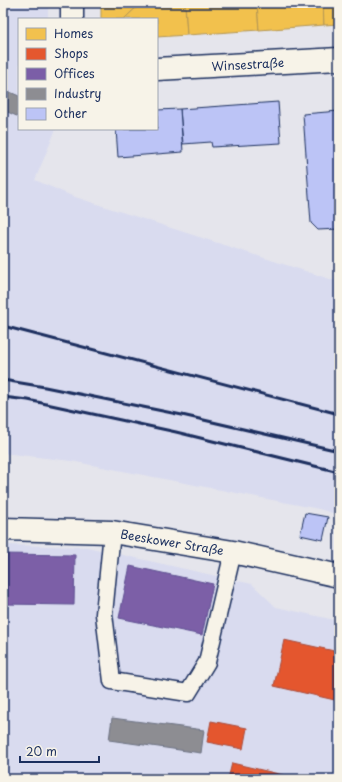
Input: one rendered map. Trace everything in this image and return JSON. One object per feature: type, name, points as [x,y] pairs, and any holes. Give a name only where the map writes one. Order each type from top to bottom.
[{"type":"street","points":[[72,3],[72,18]]},
{"type":"street","name":"Winsestraße","points":[[158,69],[339,59]]},
{"type":"street","name":"Beeskower Straße","points":[[3,529],[112,532],[233,552],[339,576]]},
{"type":"lane","points":[[112,532],[104,614],[112,681],[188,693],[207,662],[233,552]]},
{"type":"shaded area","points":[[3,3],[48,3],[48,18],[18,18],[18,130],[56,130],[35,180],[72,196],[339,282],[339,515],[319,509],[71,461],[3,453]]},
{"type":"shaded area","points":[[3,545],[87,547],[252,584],[276,607],[339,621],[339,779],[3,779]]},
{"type":"building: Homes","points":[[101,3],[141,3],[125,18],[101,18]]},
{"type":"building: Homes","points":[[141,3],[185,3],[187,35],[158,37],[158,18],[125,18]]},
{"type":"building: Homes","points":[[185,3],[257,3],[259,30],[187,35]]},
{"type":"building: Homes","points":[[257,3],[323,3],[324,25],[259,30]]},
{"type":"building: Homes","points":[[323,3],[339,3],[339,24],[324,25]]},
{"type":"building: Shops","points":[[284,640],[339,652],[339,701],[274,686]]},
{"type":"building: Shops","points":[[211,721],[247,728],[243,749],[207,742]]},
{"type":"building: Shops","points":[[232,763],[283,775],[282,779],[228,779]]},
{"type":"building: Shops","points":[[108,777],[108,779],[88,779]]},
{"type":"building: Offices","points":[[3,554],[75,555],[74,605],[3,604]]},
{"type":"building: Offices","points":[[130,566],[213,584],[202,635],[119,618]]},
{"type":"building: Industry","points":[[3,89],[18,96],[18,117],[3,110]]},
{"type":"building: Industry","points":[[112,718],[204,730],[201,753],[109,740]]},
{"type":"building: Other","points":[[278,102],[281,143],[212,147],[211,142],[183,144],[180,109]]},
{"type":"building: Other","points":[[180,109],[183,152],[118,157],[116,130],[158,130],[158,110]]},
{"type":"building: Other","points":[[339,111],[339,229],[318,230],[311,223],[303,114]]},
{"type":"building: Other","points":[[305,513],[328,517],[323,540],[300,535]]},
{"type":"railway","points":[[3,326],[339,414]]},
{"type":"railway","points":[[3,380],[182,415],[339,451]]},
{"type":"railway","points":[[3,397],[28,400],[176,432],[339,472]]}]
